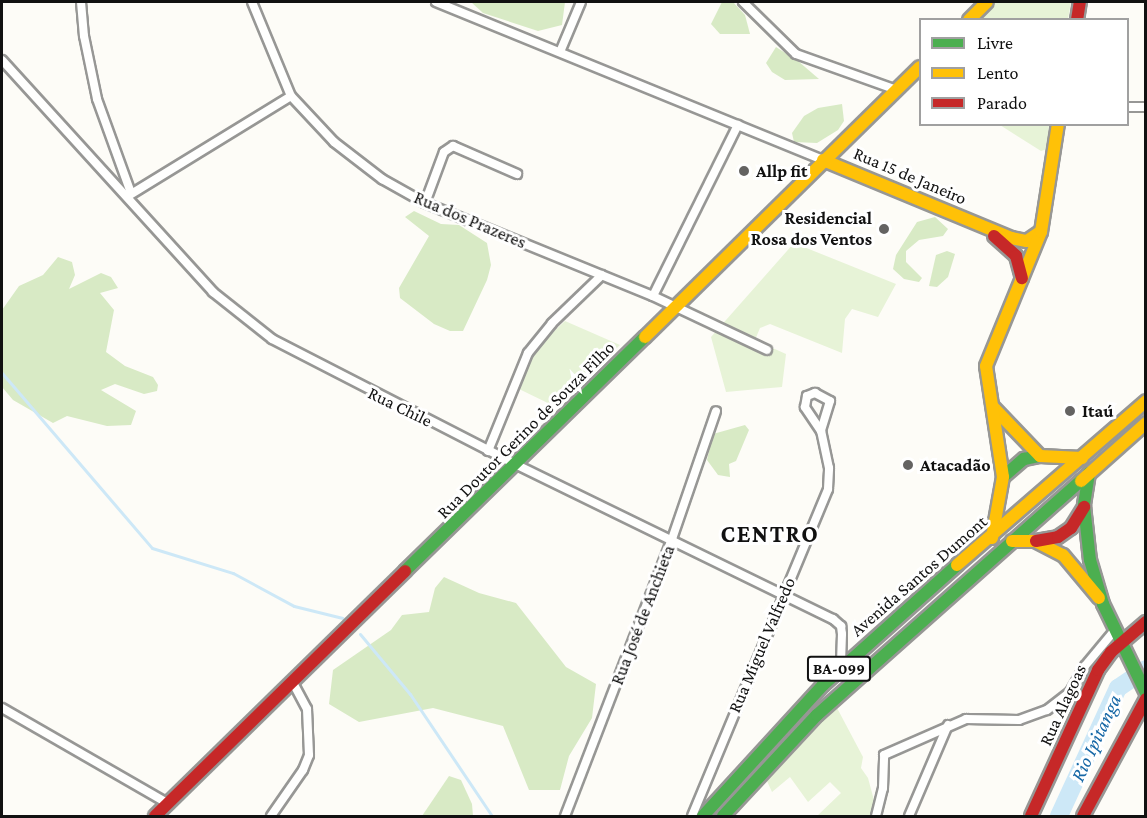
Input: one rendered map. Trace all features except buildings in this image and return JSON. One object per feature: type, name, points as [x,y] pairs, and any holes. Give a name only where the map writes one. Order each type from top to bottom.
[{"type":"main road","points":[[971,18],[987,2]]},
{"type":"main road","points":[[1077,18],[1080,2]]},
{"type":"main road","name":"Rua Doutor Gerino de Souza Filho","points":[[155,816],[517,465],[823,160],[919,69]]},
{"type":"main road","points":[[992,538],[1003,477],[986,366],[1041,232],[1058,126]]},
{"type":"main road","name":"Rua 15 de Janeiro","points":[[823,160],[1019,240],[1032,239],[1041,232]]},
{"type":"main road","name":"Rua 15 de Janeiro","points":[[982,226],[1016,256],[1022,278]]},
{"type":"main road","name":"Avenida Santos Dumont","points":[[703,816],[841,667],[992,538],[1146,401]]},
{"type":"main road","points":[[993,406],[1040,456]]},
{"type":"main road","name":"Avenida Santos Dumont","points":[[723,816],[817,715],[1146,423]]},
{"type":"main road","points":[[1003,477],[1024,459],[1040,456],[1082,458]]},
{"type":"main road","points":[[1083,816],[1145,694],[1103,604],[1090,560],[1084,506],[1089,473]]},
{"type":"main road","points":[[1012,541],[1035,541],[1058,537],[1071,528],[1084,506]]},
{"type":"main road","points":[[1035,541],[1063,555],[1103,604]]},
{"type":"main road","name":"Rua Alagoas","points":[[1031,816],[1098,670],[1122,643],[1146,622]]},
{"type":"street","points":[[81,2],[84,36],[97,99],[128,195],[291,96]]},
{"type":"street","name":"Rua dos Prazeres","points":[[252,2],[291,96],[352,157],[425,203],[653,296],[766,350]]},
{"type":"street","points":[[436,2],[823,160]]},
{"type":"street","points":[[560,52],[581,2]]},
{"type":"street","points":[[743,2],[796,54],[897,90]]},
{"type":"street","name":"Rua Chile","points":[[2,60],[128,195],[213,292],[273,339],[488,451],[784,594],[841,626],[841,667]]},
{"type":"street","points":[[2,72],[14,74]]},
{"type":"street","points":[[1129,108],[1146,107]]},
{"type":"street","points":[[653,296],[738,125]]},
{"type":"street","points":[[425,203],[444,152],[453,146],[517,174]]},
{"type":"street","points":[[488,451],[533,345],[602,275]]},
{"type":"street","name":"Rua Miguel Valfredo","points":[[692,816],[828,489],[829,468],[821,430],[805,407],[807,396],[815,393],[830,401],[821,430]]},
{"type":"street","name":"Rua José de Anchieta","points":[[564,816],[672,539],[716,411]]},
{"type":"street","points":[[876,816],[883,788],[884,755],[966,719],[1019,720],[1047,710],[1070,692],[1085,666],[1114,630]]},
{"type":"street","points":[[271,816],[309,755],[307,709],[293,683]]},
{"type":"street","points":[[2,708],[167,803]]},
{"type":"street","points":[[909,816],[948,725]]},
{"type":"green space","points":[[471,2],[565,2],[562,25],[538,31],[483,13]]},
{"type":"green space","points":[[722,2],[733,2],[745,15],[750,34],[720,34],[711,24]]},
{"type":"green space","points":[[993,2],[1071,2],[1068,18],[977,18]]},
{"type":"green space","points":[[776,47],[798,61],[819,79],[785,80],[772,72],[766,63]]},
{"type":"green space","points":[[842,104],[844,121],[838,130],[817,143],[794,142],[792,133],[804,116],[818,108]]},
{"type":"green space","points":[[1002,126],[1049,126],[1047,149],[1041,151]]},
{"type":"green space","points":[[414,211],[441,224],[459,225],[487,243],[491,265],[487,280],[463,331],[450,331],[434,324],[400,298],[399,288],[429,236],[405,217]]},
{"type":"green space","points":[[935,217],[948,229],[943,236],[919,240],[906,251],[906,262],[922,278],[919,282],[904,279],[893,269],[896,255],[917,222]]},
{"type":"green space","points":[[794,243],[896,284],[878,317],[852,309],[845,319],[842,353],[770,324],[760,328],[755,340],[786,354],[782,387],[726,392],[711,337]]},
{"type":"green space","points":[[947,251],[955,254],[948,277],[937,287],[929,286],[936,255]]},
{"type":"green space","points":[[58,257],[72,262],[75,275],[69,289],[101,273],[111,277],[118,288],[100,293],[114,310],[106,352],[125,366],[153,377],[158,385],[157,391],[144,394],[115,384],[101,390],[136,411],[131,425],[107,426],[67,416],[53,423],[13,400],[2,387],[2,310],[19,286],[43,275]]},
{"type":"green space","points":[[565,321],[620,345],[556,407],[519,389],[537,347]]},
{"type":"green space","points":[[745,425],[749,430],[736,461],[729,464],[730,477],[718,475],[707,460],[713,434]]},
{"type":"green space","points":[[444,577],[479,593],[516,603],[566,667],[596,684],[592,718],[569,756],[560,790],[529,790],[503,726],[433,708],[359,722],[329,704],[333,670],[391,630],[402,615],[429,612],[435,588]]},
{"type":"green space","points":[[836,706],[863,757],[861,768],[868,778],[875,804],[870,816],[817,816],[841,793],[830,782],[808,802],[790,777],[772,792],[766,779]]},
{"type":"green space","points":[[449,776],[461,780],[472,804],[473,816],[422,816]]},
{"type":"waterway","points":[[2,373],[152,548],[233,573],[294,606],[343,618]]},
{"type":"waterway","points":[[360,634],[410,694],[492,816]]},
{"type":"waterway","name":"Rio Ipitanga","points":[[1059,816],[1118,688],[1146,669]]},
{"type":"traffic: fast","points":[[405,571],[645,337]]},
{"type":"traffic: fast","points":[[1003,477],[1024,459],[1040,456]]},
{"type":"traffic: fast","points":[[1089,473],[1084,506],[1090,560],[1103,604],[1146,693]]},
{"type":"traffic: fast","points":[[723,816],[817,715],[1081,481]]},
{"type":"traffic: fast","points":[[703,816],[823,685],[957,565]]},
{"type":"traffic: slow","points":[[971,18],[987,2]]},
{"type":"traffic: slow","points":[[645,337],[919,68]]},
{"type":"traffic: slow","points":[[992,538],[1003,477],[986,366],[1041,232],[1058,126]]},
{"type":"traffic: slow","points":[[823,160],[1011,238],[1027,241],[1040,232]]},
{"type":"traffic: slow","points":[[957,565],[1146,401]]},
{"type":"traffic: slow","points":[[993,407],[1040,456],[1082,458]]},
{"type":"traffic: slow","points":[[1081,481],[1146,423]]},
{"type":"traffic: slow","points":[[1012,541],[1035,541],[1063,555],[1099,598]]},
{"type":"traffic: jam","points":[[1077,18],[1080,2]]},
{"type":"traffic: jam","points":[[994,236],[1016,256],[1022,278]]},
{"type":"traffic: jam","points":[[1036,541],[1058,537],[1071,528],[1084,507]]},
{"type":"traffic: jam","points":[[155,816],[405,571]]},
{"type":"traffic: jam","points":[[1031,816],[1098,670],[1111,652],[1146,622]]},
{"type":"traffic: jam","points":[[1083,816],[1146,699]]},
{"type":"place","name":"Allp fit","points":[[744,171]]},
{"type":"place","name":"Residencial Rosa dos Ventos","points":[[884,229]]},
{"type":"place","name":"Itaú","points":[[1070,411]]},
{"type":"place","name":"Atacadão","points":[[908,465]]},
{"type":"district","name":"CENTRO","points":[[770,534]]}]
